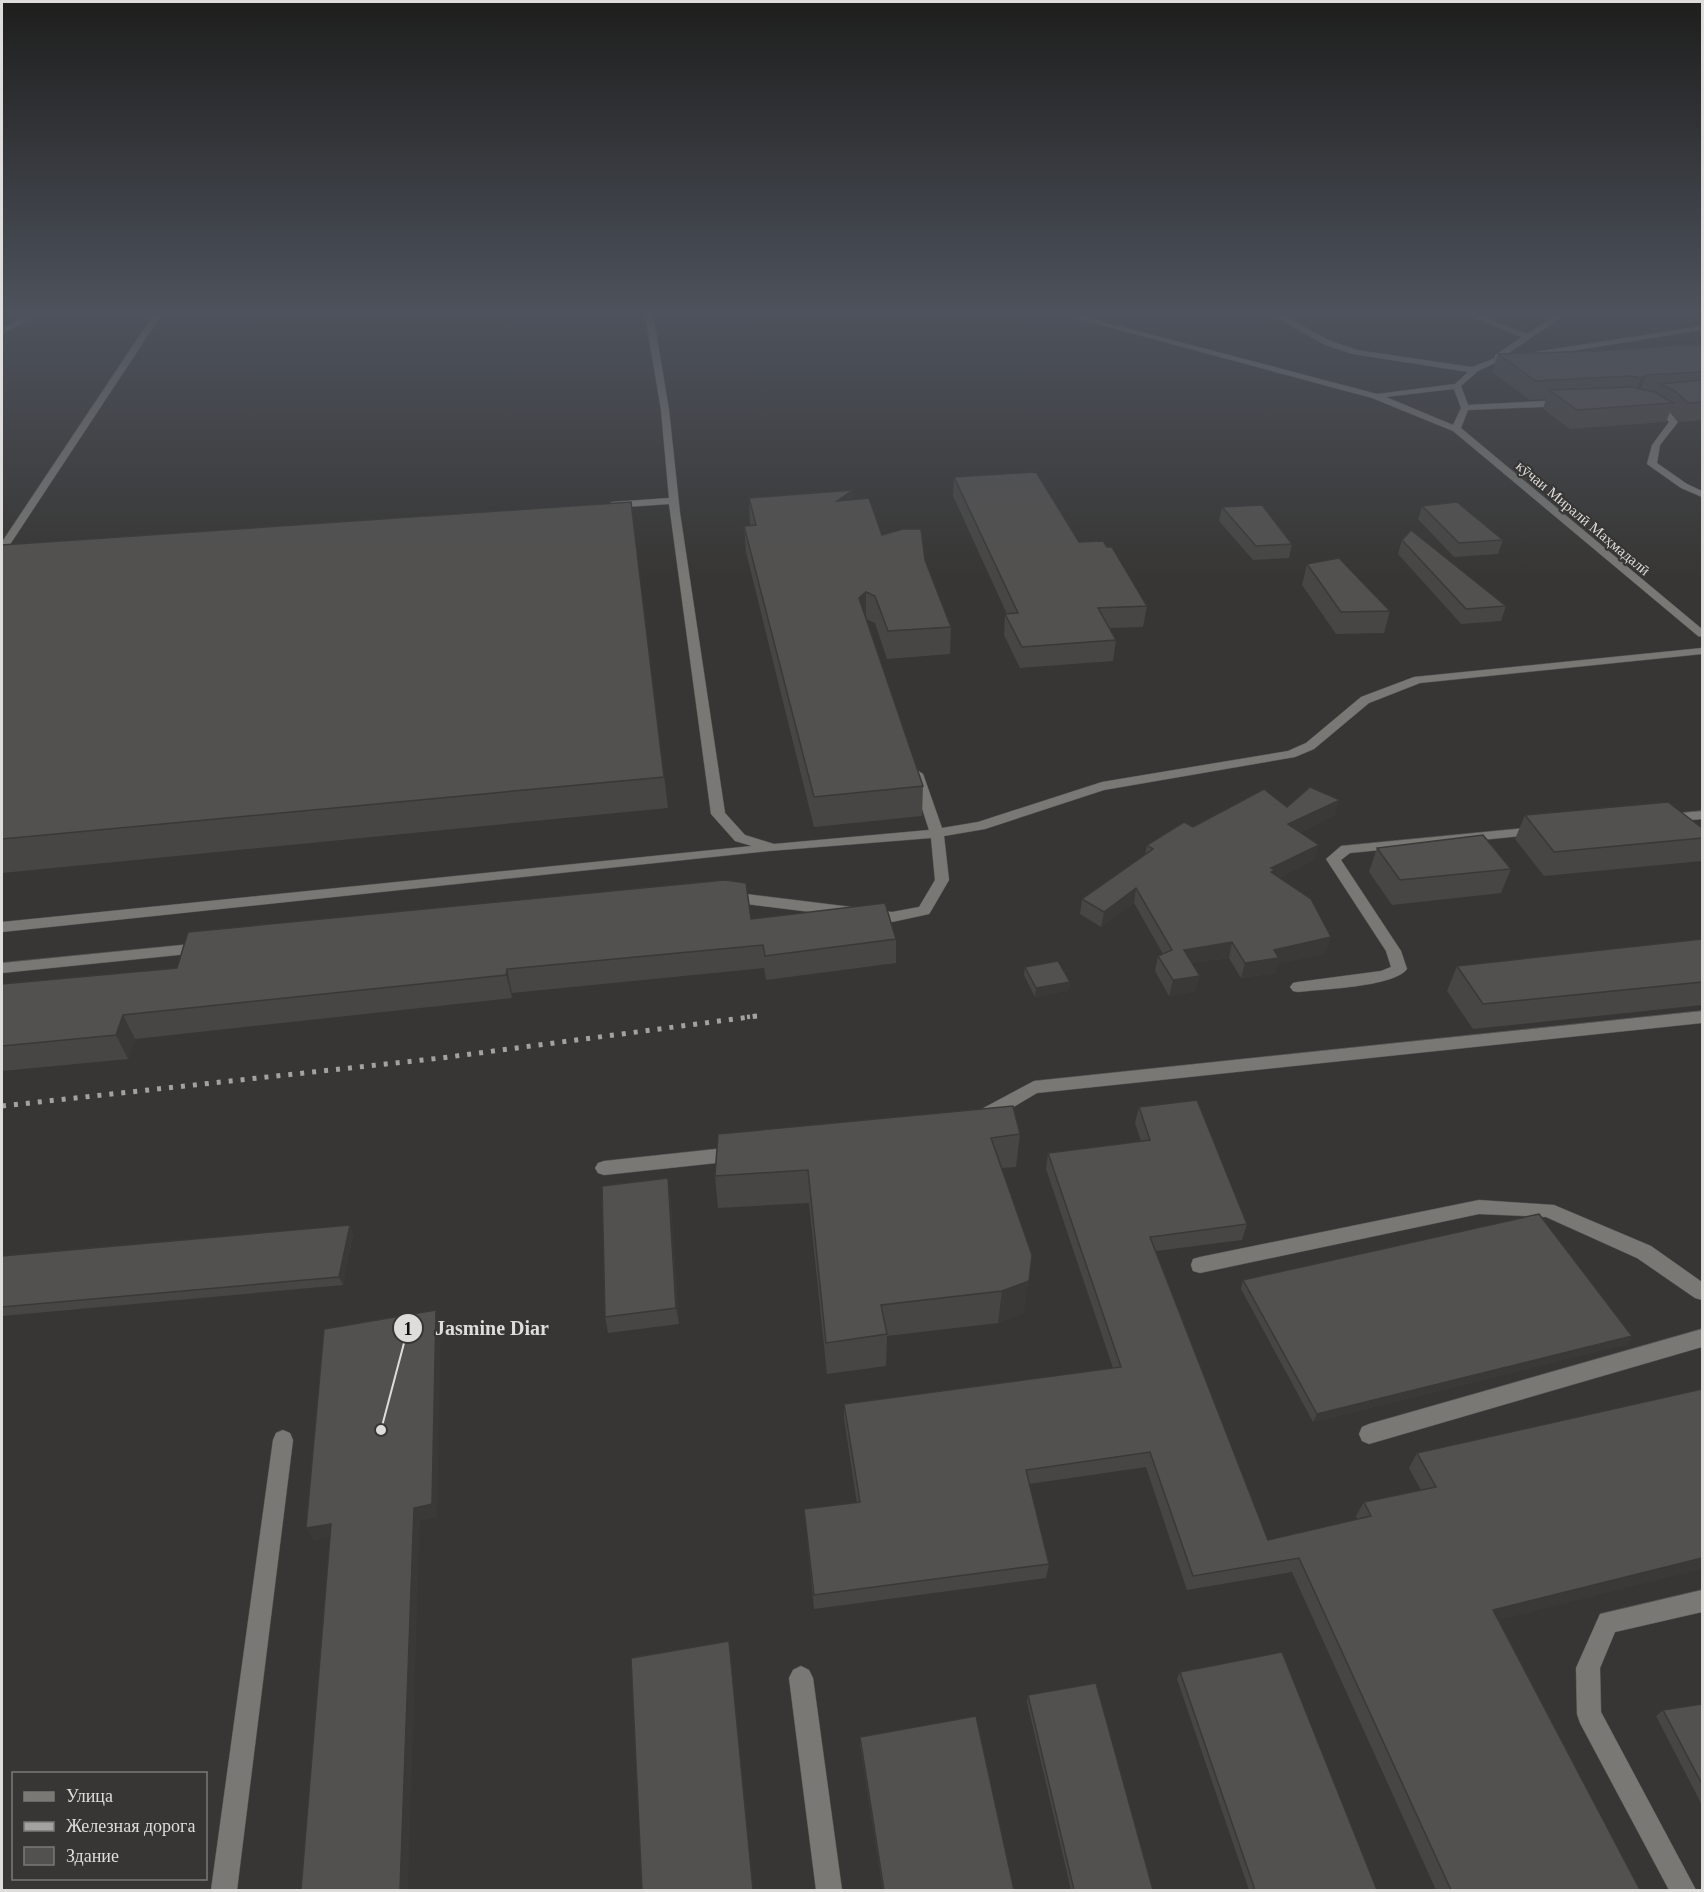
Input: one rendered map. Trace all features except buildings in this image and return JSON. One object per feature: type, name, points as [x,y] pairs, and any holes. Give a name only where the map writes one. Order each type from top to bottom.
[{"type":"street","points":[[3,547],[99,402]]},
{"type":"street","points":[[664,402],[674,501],[718,814],[740,838],[773,848]]},
{"type":"street","name":"кӯчаи Миралӣ Маҳмадалӣ","points":[[1390,402],[1456,429],[1702,634]]},
{"type":"street","points":[[1456,429],[1465,408],[1463,402]]},
{"type":"street","points":[[1465,408],[1572,402]]},
{"type":"street","points":[[1649,402],[1664,411],[1674,422],[1656,445],[1652,464],[1684,486],[1702,494]]},
{"type":"street","points":[[602,506],[674,501]]},
{"type":"street","points":[[3,547],[16,546]]},
{"type":"street","points":[[2,927],[937,833],[980,826],[1102,786],[1292,754],[1310,746],[1365,700],[1418,680],[1702,651]]},
{"type":"street","points":[[715,897],[768,900],[892,917],[924,911],[942,880],[937,833],[911,756]]},
{"type":"street","points":[[1655,819],[1702,815]]},
{"type":"street","points":[[1298,987],[1383,976],[1399,969],[1393,951],[1333,859],[1346,849],[1548,830]]},
{"type":"street","points":[[2,968],[215,947]]},
{"type":"street","points":[[967,1125],[1034,1087],[1702,1017]]},
{"type":"street","points":[[604,1168],[757,1152]]},
{"type":"street","points":[[1200,1265],[1479,1207],[1548,1210],[1644,1252],[1702,1292]]},
{"type":"street","points":[[1370,1434],[1702,1338]]},
{"type":"street","points":[[224,1890],[284,1440]]},
{"type":"street","points":[[1683,1890],[1588,1714],[1588,1668],[1608,1622],[1702,1601]]},
{"type":"street","points":[[801,1678],[829,1890]]},
{"type":"railway","points":[[2,1106],[441,1058],[757,1016],[747,1017]]},
{"type":"place","name":"Jasmine Diar","points":[[381,1430]]}]
